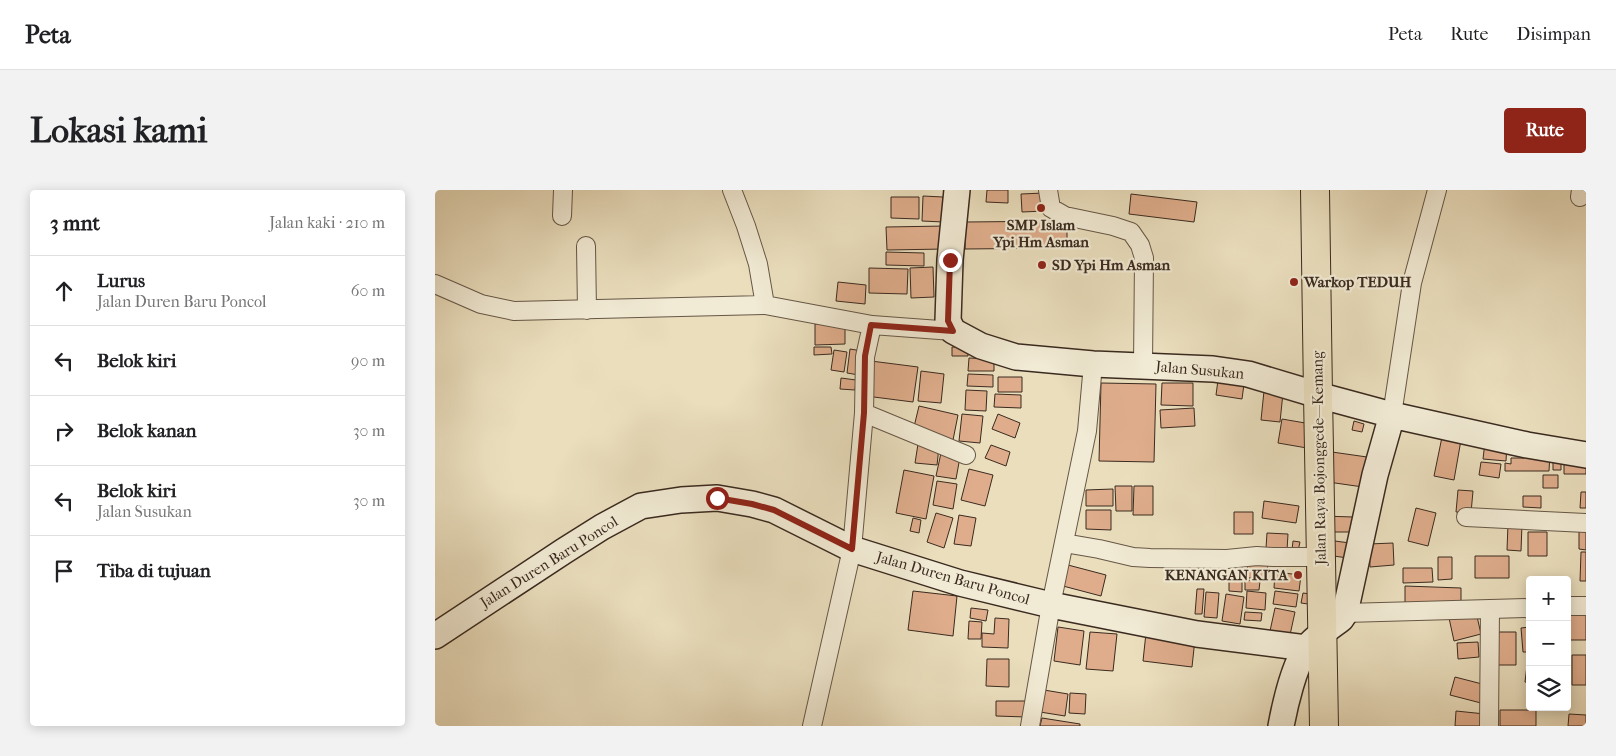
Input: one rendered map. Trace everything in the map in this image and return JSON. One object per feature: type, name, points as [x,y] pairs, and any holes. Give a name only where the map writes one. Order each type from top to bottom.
[{"type":"highway","name":"Jalan Raya Bojonggede—Kemang","points":[[1315,190],[1321,557],[1314,641],[1325,726]]},
{"type":"street","points":[[562,216],[563,190]]},
{"type":"street","points":[[732,190],[758,264],[765,305]]},
{"type":"street","points":[[953,331],[948,321],[948,309],[950,260],[957,190]]},
{"type":"street","points":[[1048,190],[1051,208],[1065,216],[1113,226],[1131,232],[1140,245],[1144,258],[1143,365]]},
{"type":"street","points":[[1281,726],[1285,706],[1298,668],[1314,641],[1341,619],[1345,613],[1375,475],[1392,415],[1413,283],[1437,190]]},
{"type":"street","points":[[586,246],[587,310]]},
{"type":"street","points":[[435,284],[481,304],[514,311],[765,305],[871,325],[953,331]]},
{"type":"street","points":[[812,726],[852,549],[864,413],[865,356],[871,325]]},
{"type":"street","name":"Jalan Susukan","points":[[953,331],[981,346],[1016,357],[1093,364],[1213,368],[1247,374],[1392,415],[1527,445],[1586,455]]},
{"type":"street","points":[[1031,726],[1051,605],[1087,431],[1093,364]]},
{"type":"street","points":[[864,413],[965,455]]},
{"type":"street","name":"Jalan Duren Baru Poncol","points":[[435,636],[587,536],[641,506],[681,500],[717,498],[774,510],[852,549],[960,583],[1051,605],[1197,634],[1314,641]]},
{"type":"street","points":[[1466,517],[1586,523]]},
{"type":"street","points":[[1064,542],[1099,548],[1133,557],[1150,558],[1321,557]]},
{"type":"street","points":[[1571,606],[1586,606]]},
{"type":"street","points":[[1345,613],[1526,608]]},
{"type":"street","points":[[1489,726],[1490,609]]},
{"type":"building","points":[[987,190],[1008,190],[1008,203],[986,202]]},
{"type":"building","points":[[1044,193],[1045,211],[1022,212],[1021,194]]},
{"type":"building","points":[[1131,194],[1197,202],[1194,222],[1129,214]]},
{"type":"building","points":[[923,196],[943,197],[943,222],[922,221]]},
{"type":"building","points":[[891,197],[919,197],[919,219],[891,218]]},
{"type":"building","points":[[1067,221],[1067,248],[965,249],[965,222]]},
{"type":"building","points":[[945,226],[945,249],[887,250],[886,227]]},
{"type":"building","points":[[886,252],[924,253],[924,266],[886,265]]},
{"type":"building","points":[[933,267],[934,297],[911,298],[910,268]]},
{"type":"building","points":[[869,268],[908,269],[907,294],[869,293]]},
{"type":"building","points":[[838,282],[866,285],[865,304],[836,301]]},
{"type":"building","points":[[845,323],[845,344],[815,345],[815,324]]},
{"type":"building","points":[[814,347],[831,347],[832,354],[814,355]]},
{"type":"building","points":[[952,347],[968,347],[968,356],[952,356]]},
{"type":"building","points":[[850,349],[862,351],[859,375],[847,373]]},
{"type":"building","points":[[834,350],[847,352],[844,372],[831,370]]},
{"type":"building","points":[[969,358],[994,359],[994,371],[968,371]]},
{"type":"building","points":[[871,361],[918,367],[913,402],[866,396]]},
{"type":"building","points":[[921,371],[944,374],[941,403],[918,401]]},
{"type":"building","points":[[968,374],[993,375],[993,387],[967,386]]},
{"type":"building","points":[[998,377],[1022,377],[1022,392],[998,392]]},
{"type":"building","points":[[841,378],[856,380],[855,390],[840,389]]},
{"type":"building","points":[[1218,380],[1244,384],[1242,399],[1216,395]]},
{"type":"building","points":[[1101,383],[1156,384],[1154,462],[1099,461]]},
{"type":"building","points":[[1162,383],[1193,383],[1193,406],[1161,405]]},
{"type":"building","points":[[966,390],[987,391],[986,411],[965,410]]},
{"type":"building","points":[[1264,391],[1283,393],[1280,422],[1261,420]]},
{"type":"building","points":[[995,394],[1021,395],[1021,408],[994,407]]},
{"type":"building","points":[[919,406],[958,415],[953,440],[913,431]]},
{"type":"building","points":[[1194,408],[1195,426],[1161,428],[1160,410]]},
{"type":"building","points":[[962,414],[983,416],[980,443],[959,441]]},
{"type":"building","points":[[998,414],[1020,423],[1015,438],[992,429]]},
{"type":"building","points":[[1282,419],[1311,424],[1307,448],[1278,443]]},
{"type":"building","points":[[1354,421],[1364,424],[1362,432],[1352,430]]},
{"type":"building","points":[[1442,437],[1461,440],[1454,480],[1434,476]]},
{"type":"building","points":[[1485,442],[1507,444],[1506,461],[1483,459]]},
{"type":"building","points":[[918,444],[939,447],[937,465],[915,463]]},
{"type":"building","points":[[991,445],[1010,452],[1006,466],[985,458]]},
{"type":"building","points":[[1325,451],[1374,458],[1370,488],[1321,481]]},
{"type":"building","points":[[1524,451],[1550,453],[1549,471],[1505,471],[1505,463],[1511,464],[1511,458],[1524,458]]},
{"type":"building","points":[[941,453],[960,457],[956,479],[936,476]]},
{"type":"building","points":[[1553,455],[1561,455],[1561,470],[1553,470]]},
{"type":"building","points":[[1564,460],[1586,460],[1586,474],[1564,474]]},
{"type":"building","points":[[1481,462],[1501,464],[1499,478],[1479,475]]},
{"type":"building","points":[[969,469],[993,475],[985,506],[961,500]]},
{"type":"building","points":[[904,470],[934,476],[926,519],[896,513]]},
{"type":"building","points":[[1543,475],[1558,475],[1558,488],[1543,488]]},
{"type":"building","points":[[937,481],[957,484],[953,509],[933,505]]},
{"type":"building","points":[[1115,486],[1132,486],[1132,511],[1116,511]]},
{"type":"building","points":[[1134,486],[1153,486],[1153,515],[1133,515]]},
{"type":"building","points":[[1113,489],[1113,506],[1086,506],[1086,490]]},
{"type":"building","points":[[1458,490],[1473,491],[1471,513],[1456,512]]},
{"type":"building","points":[[1581,492],[1586,492],[1586,508],[1580,508]]},
{"type":"building","points":[[1523,496],[1541,496],[1541,508],[1523,507]]},
{"type":"building","points":[[1264,501],[1299,506],[1296,523],[1262,518]]},
{"type":"building","points":[[1416,508],[1436,513],[1428,546],[1408,541]]},
{"type":"building","points":[[1086,510],[1111,510],[1111,530],[1086,529]]},
{"type":"building","points":[[1234,512],[1253,512],[1253,534],[1234,534]]},
{"type":"building","points":[[936,513],[953,518],[944,548],[927,542]]},
{"type":"building","points":[[959,515],[976,518],[971,546],[954,544]]},
{"type":"building","points":[[1323,516],[1353,517],[1352,532],[1323,532]]},
{"type":"building","points":[[913,518],[921,520],[919,533],[910,531]]},
{"type":"building","points":[[1508,524],[1522,524],[1521,551],[1507,550]]},
{"type":"building","points":[[1579,526],[1586,526],[1586,550],[1579,549]]},
{"type":"building","points":[[1528,532],[1547,532],[1547,556],[1528,556]]},
{"type":"building","points":[[1267,533],[1288,534],[1287,550],[1266,548]]},
{"type":"building","points":[[1327,540],[1350,543],[1348,558],[1326,555]]},
{"type":"building","points":[[1293,541],[1300,542],[1298,551],[1292,550]]},
{"type":"building","points":[[1393,543],[1394,565],[1370,567],[1369,544]]},
{"type":"building","points":[[1581,552],[1586,552],[1586,581],[1580,581]]},
{"type":"building","points":[[1475,556],[1509,556],[1509,578],[1475,578]]},
{"type":"building","points":[[1438,557],[1452,557],[1452,579],[1438,580]]},
{"type":"building","points":[[1248,558],[1268,558],[1267,578],[1247,578]]},
{"type":"building","points":[[1068,565],[1106,575],[1101,596],[1063,586]]},
{"type":"building","points":[[1403,568],[1432,568],[1433,582],[1403,583]]},
{"type":"building","points":[[1275,572],[1301,575],[1299,591],[1274,588]]},
{"type":"building","points":[[1229,580],[1242,580],[1242,592],[1229,591]]},
{"type":"building","points":[[1245,580],[1260,581],[1259,590],[1245,590]]},
{"type":"building","points":[[1405,586],[1461,588],[1461,605],[1405,604]]},
{"type":"building","points":[[1197,589],[1204,589],[1202,614],[1195,614]]},
{"type":"building","points":[[913,591],[957,596],[953,636],[908,630]]},
{"type":"building","points":[[1247,591],[1266,593],[1265,610],[1246,608]]},
{"type":"building","points":[[1275,591],[1298,594],[1296,607],[1273,604]]},
{"type":"building","points":[[1206,592],[1219,593],[1217,618],[1204,617]]},
{"type":"building","points":[[1303,593],[1310,594],[1308,604],[1301,603]]},
{"type":"building","points":[[1226,594],[1244,597],[1240,624],[1222,621]]},
{"type":"building","points":[[971,608],[988,610],[986,621],[970,618]]},
{"type":"building","points":[[1275,608],[1295,612],[1290,635],[1270,631]]},
{"type":"building","points":[[1245,612],[1262,613],[1261,621],[1244,620]]},
{"type":"building","points":[[1476,612],[1481,634],[1454,641],[1449,618]]},
{"type":"building","points":[[1571,615],[1586,615],[1586,640],[1571,640]]},
{"type":"building","points":[[995,618],[1009,619],[1008,648],[982,647],[982,633],[994,634]]},
{"type":"building","points":[[969,621],[982,622],[981,639],[968,639]]},
{"type":"building","points":[[1058,627],[1084,631],[1080,665],[1054,661]]},
{"type":"building","points":[[1526,627],[1526,652],[1523,652],[1521,628]]},
{"type":"building","points":[[1090,632],[1117,634],[1113,671],[1086,669]]},
{"type":"building","points":[[1495,632],[1516,632],[1516,665],[1495,665]]},
{"type":"building","points":[[1146,633],[1195,639],[1192,667],[1143,661]]},
{"type":"building","points":[[1478,642],[1479,657],[1458,659],[1457,643]]},
{"type":"building","points":[[1572,655],[1586,655],[1586,685],[1572,685]]},
{"type":"building","points":[[987,659],[1009,659],[1009,687],[986,686]]},
{"type":"building","points":[[1455,677],[1486,685],[1481,703],[1450,695]]},
{"type":"building","points":[[1044,690],[1068,694],[1065,716],[1040,712]]},
{"type":"building","points":[[1070,693],[1086,694],[1085,714],[1069,713]]},
{"type":"building","points":[[996,701],[1026,701],[1026,717],[996,716]]},
{"type":"building","points":[[1500,710],[1536,711],[1536,726],[1500,726]]},
{"type":"building","points":[[1456,711],[1485,714],[1484,726],[1455,726]]},
{"type":"building","points":[[1569,714],[1586,715],[1586,726],[1568,726]]},
{"type":"building","points":[[1042,718],[1080,724],[1080,726],[1040,726]]},
{"type":"place","name":"SMP Islam Ypi Hm Asman","points":[[1041,208]]},
{"type":"place","name":"SD Ypi Hm Asman","points":[[1042,265]]},
{"type":"place","name":"Warkop TEDUH","points":[[1294,282]]},
{"type":"place","name":"KENANGAN KITA","points":[[1298,575]]},
{"type":"route","points":[[717,498],[774,510],[852,549],[864,413],[865,356],[871,325],[953,331],[948,321],[950,260]]}]
